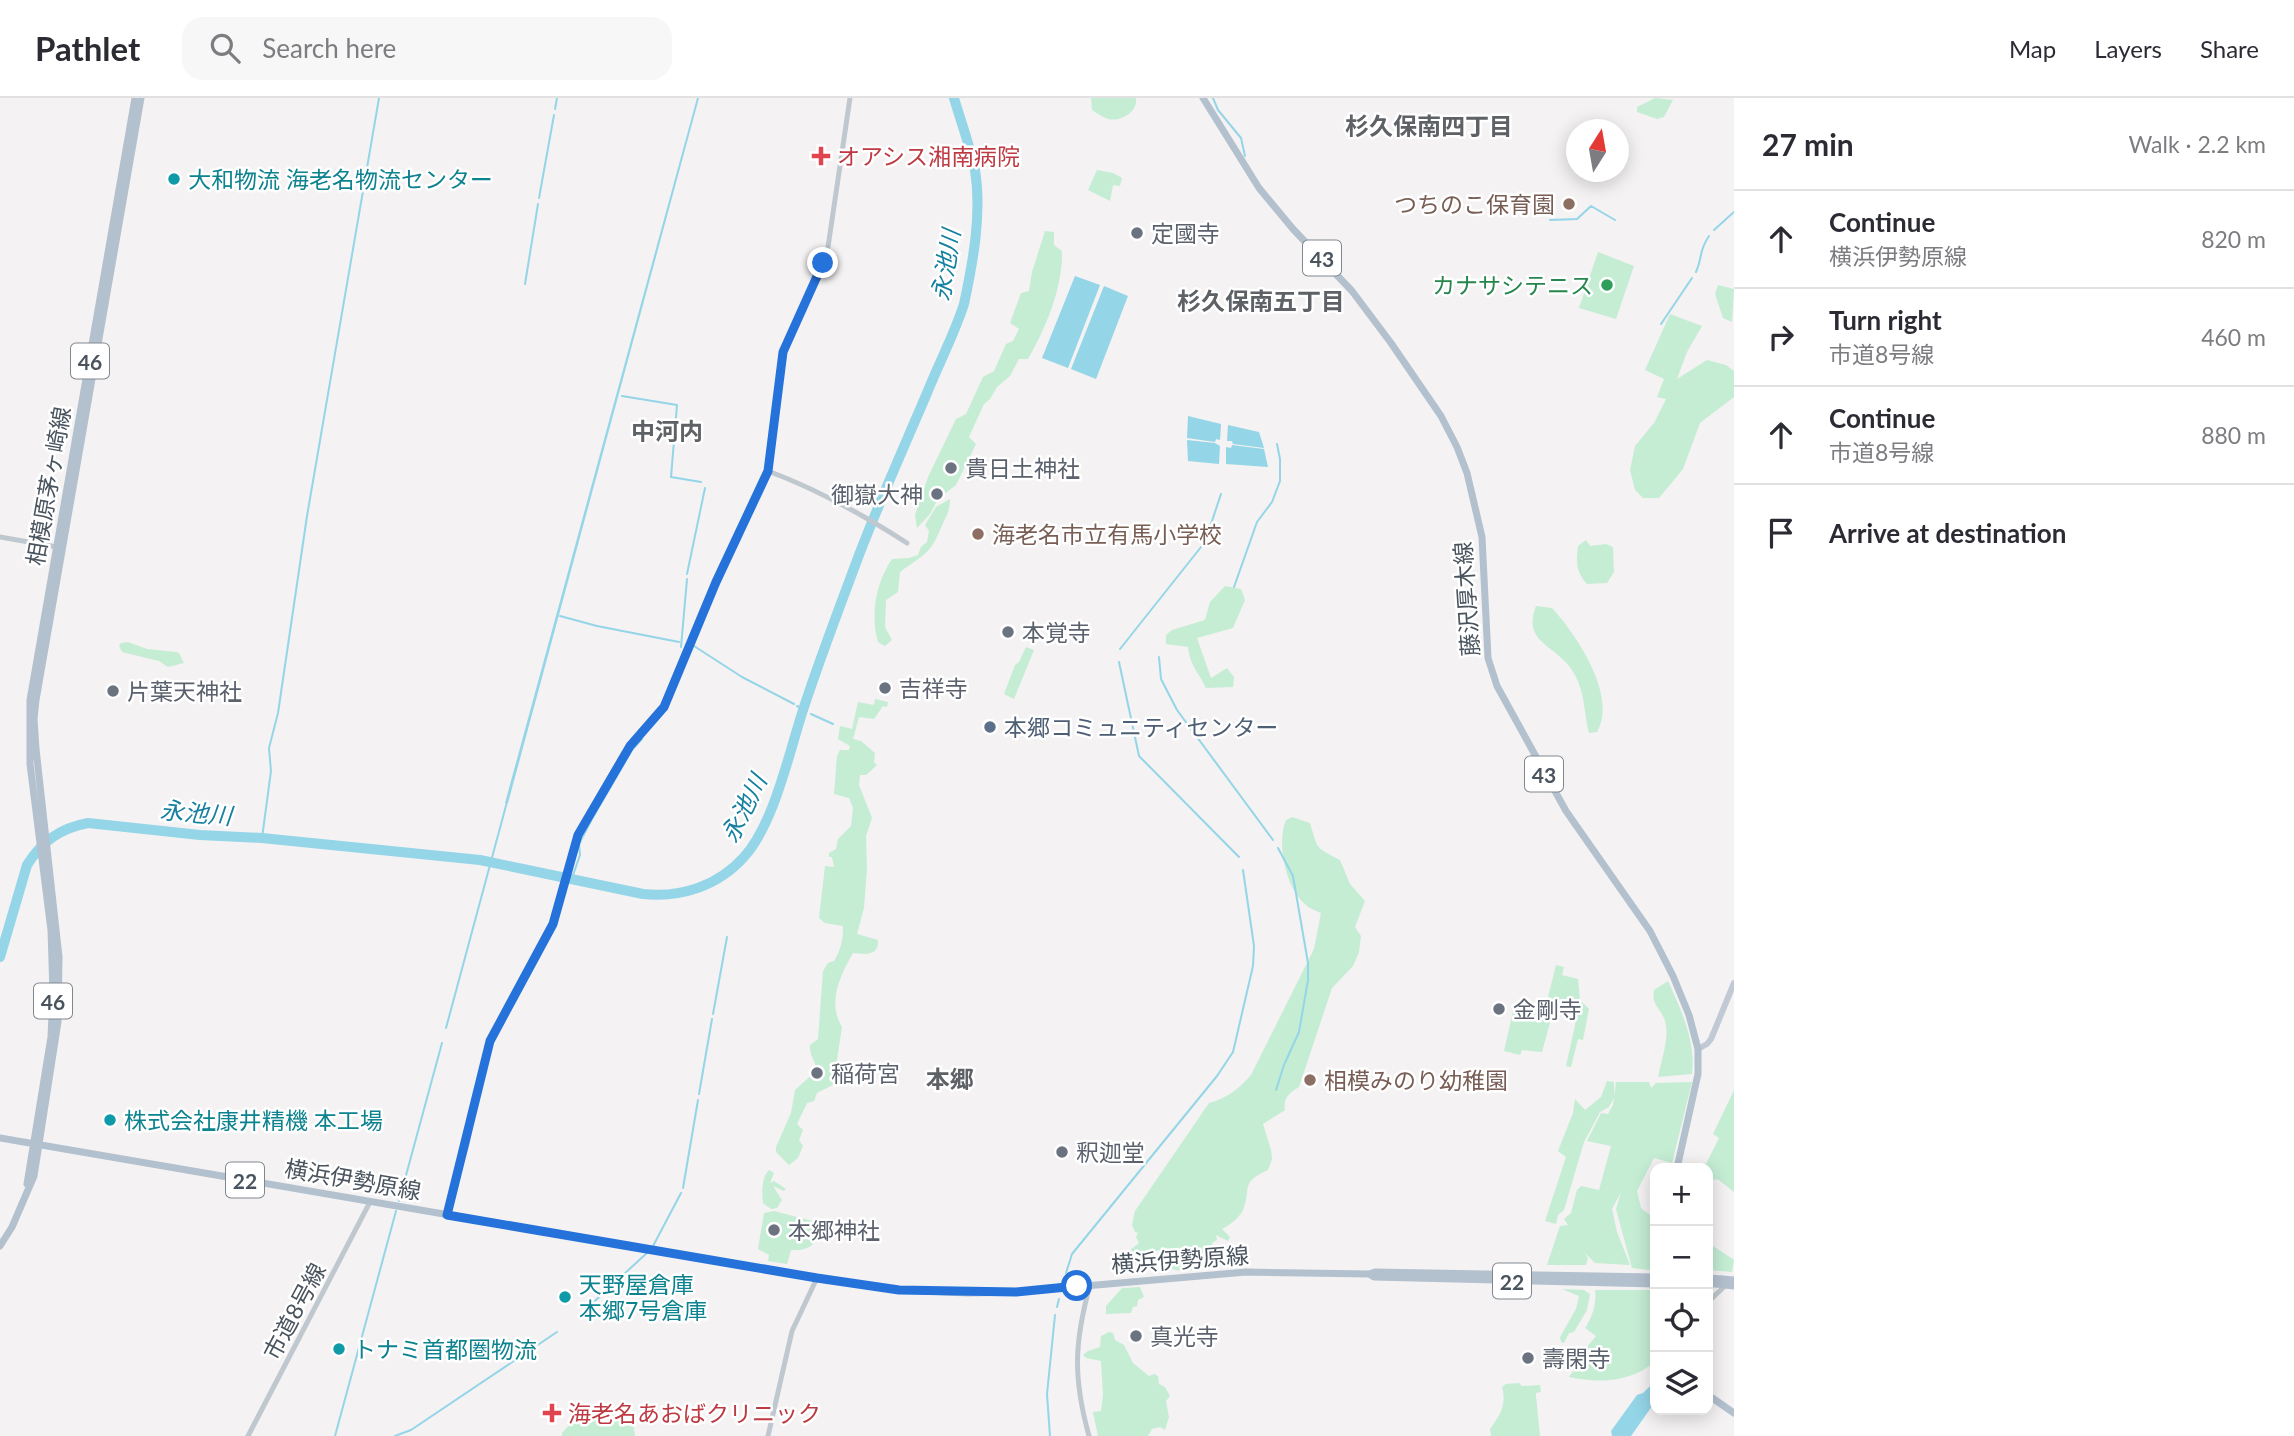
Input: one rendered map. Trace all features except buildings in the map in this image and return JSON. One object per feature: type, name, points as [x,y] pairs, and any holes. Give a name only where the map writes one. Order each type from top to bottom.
[{"type":"main road","name":"相模原茅ヶ崎線","points":[[42,838],[30,764],[29,718],[34,672],[135,98]]},
{"type":"main road","name":"相模原茅ヶ崎線","points":[[42,838],[34,725],[36,700],[141,98]]},
{"type":"main road","name":"藤沢厚木線","points":[[1203,98],[1209,102],[1259,188],[1293,229],[1352,291],[1441,415],[1467,473],[1482,537],[1488,658],[1497,687],[1566,811],[1650,931],[1689,1015],[1698,1049],[1697,1080],[1678,1163]]},
{"type":"main road","name":"46","points":[[0,1246],[20,1210],[36,1144],[53,1006],[53,958],[42,838]]},
{"type":"main road","points":[[1698,1049],[1711,1039],[1734,983]]},
{"type":"main road","name":"横浜伊勢原線","points":[[1,1138],[899,1290],[1016,1292],[1246,1272],[1650,1278]]},
{"type":"main road","name":"横浜伊勢原線","points":[[1369,1274],[1374,1277],[1650,1284]]},
{"type":"main road","points":[[1713,1283],[1734,1279]]},
{"type":"main road","points":[[1713,1280],[1734,1286]]},
{"type":"main road","points":[[1713,1398],[1734,1413]]},
{"type":"street","points":[[447,1215],[490,1041],[553,924],[578,835],[637,735],[664,707],[716,582],[768,471],[781,361],[828,247],[850,98]]},
{"type":"street","points":[[768,471],[821,492],[907,543]]},
{"type":"street","points":[[0,537],[57,547]]},
{"type":"street","name":"市道8号線","points":[[248,1436],[370,1202]]},
{"type":"street","points":[[768,1436],[789,1342],[817,1278]]},
{"type":"street","points":[[1713,1298],[1734,1279]]},
{"type":"street","points":[[1089,1436],[1080,1402],[1076,1366],[1081,1317],[1090,1285]]},
{"type":"green space","points":[[1091,98],[1136,98],[1136,103],[1128,115],[1113,120],[1092,110]]},
{"type":"green space","points":[[1655,98],[1673,100],[1664,117],[1657,119],[1637,112],[1637,107]]},
{"type":"green space","points":[[1097,170],[1122,178],[1120,186],[1113,185],[1110,201],[1088,190]]},
{"type":"green space","points":[[1045,231],[1054,232],[1054,245],[1062,251],[1060,279],[1047,321],[1028,359],[1019,359],[1010,376],[984,404],[969,437],[976,444],[956,485],[938,499],[930,514],[917,528],[915,515],[928,477],[956,419],[966,414],[983,377],[994,371],[1006,344],[1013,341],[1019,329],[1010,323],[1021,293],[1029,291]]},
{"type":"green space","name":"カナサシテニス","points":[[1598,252],[1634,266],[1616,319],[1579,308]]},
{"type":"green space","points":[[1718,285],[1734,289],[1732,322],[1723,318],[1715,294]]},
{"type":"green space","points":[[1670,314],[1702,326],[1687,352],[1677,379],[1707,360],[1726,365],[1734,371],[1734,397],[1700,423],[1683,469],[1659,498],[1643,498],[1635,490],[1630,470],[1635,446],[1654,423],[1666,399],[1657,397],[1664,379],[1645,370]]},
{"type":"green space","points":[[950,499],[948,513],[932,546],[900,572],[898,592],[886,600],[885,627],[892,640],[885,646],[878,642],[875,610],[878,588],[886,568],[892,559],[918,555],[927,542],[929,531],[925,525],[936,507]]},
{"type":"green space","points":[[1586,540],[1590,546],[1606,544],[1613,547],[1614,572],[1607,583],[1587,584],[1579,571],[1578,546]]},
{"type":"green space","points":[[1225,586],[1241,589],[1245,600],[1233,628],[1197,638],[1211,678],[1227,668],[1234,677],[1233,687],[1206,688],[1192,664],[1188,647],[1166,644],[1166,635],[1172,630],[1205,620],[1210,602]]},
{"type":"green space","points":[[1536,606],[1552,608],[1572,633],[1591,666],[1602,701],[1602,717],[1597,732],[1589,733],[1583,696],[1575,675],[1560,657],[1544,644],[1534,629]]},
{"type":"green space","points":[[128,642],[147,649],[179,653],[184,663],[168,667],[159,661],[122,652],[119,646]]},
{"type":"green space","points":[[1026,647],[1034,650],[1014,699],[1004,694],[1015,665]]},
{"type":"green space","points":[[875,699],[888,702],[887,707],[883,706],[874,719],[859,717],[853,739],[861,741],[875,753],[874,762],[877,765],[866,775],[860,775],[859,785],[872,818],[866,836],[864,908],[857,934],[878,940],[878,945],[870,953],[853,953],[840,980],[835,999],[842,1027],[836,1066],[840,1076],[835,1084],[817,1093],[814,1101],[807,1103],[797,1124],[803,1130],[799,1140],[803,1146],[798,1158],[789,1165],[776,1152],[776,1147],[791,1113],[795,1090],[816,1071],[810,1045],[818,1039],[823,971],[828,963],[834,961],[843,935],[843,926],[825,923],[819,918],[825,866],[834,867],[829,853],[836,849],[838,839],[851,826],[853,808],[849,798],[834,794],[837,756],[840,750],[849,750],[850,746],[838,739],[840,726],[852,729],[858,702],[874,705]]},
{"type":"green space","points":[[1292,817],[1310,823],[1319,847],[1340,860],[1350,884],[1365,901],[1355,927],[1361,936],[1359,952],[1353,966],[1332,988],[1299,1087],[1288,1096],[1285,1110],[1263,1124],[1272,1159],[1268,1170],[1250,1183],[1241,1213],[1222,1229],[1230,1237],[1228,1241],[1216,1235],[1217,1240],[1212,1243],[1211,1252],[1205,1262],[1193,1270],[1172,1269],[1171,1263],[1182,1257],[1176,1257],[1172,1248],[1167,1251],[1158,1250],[1150,1256],[1142,1250],[1140,1253],[1123,1256],[1139,1243],[1136,1237],[1138,1233],[1132,1225],[1135,1211],[1209,1103],[1232,1092],[1251,1075],[1314,949],[1321,913],[1299,898],[1285,866],[1283,830],[1286,820]]},
{"type":"green space","points":[[1556,965],[1564,967],[1562,975],[1578,979],[1580,1000],[1589,1009],[1583,1040],[1578,1039],[1571,1067],[1566,1066],[1577,1016],[1553,1011],[1542,1052],[1522,1050],[1520,1055],[1504,1051],[1515,1003],[1545,1009]]},
{"type":"green space","points":[[1668,981],[1690,1038],[1692,1074],[1658,1077],[1666,1042],[1666,1027],[1653,995],[1654,990]]},
{"type":"green space","points":[[1607,1081],[1614,1082],[1614,1097],[1616,1082],[1649,1082],[1651,1088],[1656,1083],[1692,1082],[1672,1163],[1654,1158],[1637,1191],[1641,1208],[1650,1215],[1649,1270],[1632,1268],[1616,1209],[1621,1192],[1612,1209],[1617,1232],[1630,1265],[1595,1263],[1584,1252],[1588,1258],[1586,1265],[1547,1265],[1560,1226],[1568,1225],[1564,1219],[1571,1213],[1577,1190],[1581,1186],[1599,1190],[1611,1146],[1587,1141],[1601,1113],[1608,1114],[1614,1098],[1609,1107],[1600,1112],[1584,1142],[1564,1210],[1558,1215],[1556,1224],[1545,1221],[1566,1157],[1558,1151],[1573,1113],[1575,1099],[1585,1110],[1601,1097]]},
{"type":"green space","points":[[1734,1090],[1734,1192],[1719,1180],[1713,1181],[1713,1163],[1706,1163],[1719,1138],[1713,1134]]},
{"type":"green space","points":[[769,1170],[774,1173],[770,1183],[774,1181],[786,1189],[784,1191],[773,1186],[782,1200],[777,1208],[771,1209],[763,1203],[762,1195],[763,1181]]},
{"type":"green space","points":[[774,1211],[816,1222],[819,1226],[817,1238],[811,1246],[791,1250],[787,1264],[768,1261],[769,1255],[758,1249],[764,1213]]},
{"type":"green space","points":[[1713,1246],[1734,1260],[1732,1272],[1713,1270]]},
{"type":"green space","points":[[1140,1287],[1144,1297],[1138,1300],[1131,1313],[1106,1314],[1106,1306],[1122,1288]]},
{"type":"green space","points":[[1562,1289],[1584,1290],[1590,1294],[1587,1310],[1564,1343],[1560,1337],[1576,1309],[1579,1296]]},
{"type":"green space","points":[[1595,1290],[1650,1290],[1650,1365],[1636,1374],[1614,1380],[1569,1377],[1584,1356],[1582,1353],[1596,1336],[1585,1328],[1595,1300]]},
{"type":"green space","points":[[1113,1333],[1115,1340],[1124,1345],[1133,1363],[1149,1376],[1158,1376],[1159,1384],[1165,1387],[1170,1396],[1166,1401],[1169,1417],[1165,1430],[1160,1427],[1152,1429],[1148,1436],[1098,1436],[1093,1412],[1101,1411],[1101,1361],[1083,1355],[1100,1347],[1101,1336]]},
{"type":"green space","points":[[1519,1383],[1522,1386],[1540,1385],[1541,1392],[1536,1393],[1536,1396],[1540,1436],[1491,1436],[1490,1429],[1503,1405],[1502,1387]]},
{"type":"green space","points":[[594,1408],[633,1423],[635,1436],[562,1436],[581,1412]]},
{"type":"water","points":[[697,98],[508,803],[505,803]]},
{"type":"water","points":[[1075,276],[1100,285],[1068,368],[1042,358]]},
{"type":"water","points":[[1104,286],[1128,296],[1096,379],[1071,369]]},
{"type":"water","points":[[1188,416],[1221,424],[1220,440],[1216,439],[1215,442],[1187,438]]},
{"type":"water","points":[[1228,425],[1259,432],[1264,448],[1227,441]]},
{"type":"water","points":[[1187,440],[1220,446],[1219,464],[1188,461]]},
{"type":"water","points":[[1232,445],[1264,449],[1268,467],[1226,464],[1226,447],[1231,448]]},
{"type":"water","points":[[1650,1386],[1650,1409],[1631,1436],[1612,1436],[1611,1431],[1637,1395]]},
{"type":"waterway","points":[[262,838],[271,771],[269,748],[278,713],[307,516],[379,98]]},
{"type":"waterway","points":[[555,109],[557,98]]},
{"type":"waterway","name":"永池川","points":[[0,957],[27,865],[53,837],[69,828],[88,823],[480,860],[657,895],[698,888],[711,883],[734,867],[755,843],[772,807],[830,632],[859,555],[964,304],[976,238],[977,187],[973,161],[954,98]]},
{"type":"waterway","points":[[1213,98],[1218,110],[1241,138],[1245,156]]},
{"type":"waterway","points":[[539,198],[554,115]]},
{"type":"waterway","points":[[525,284],[538,204]]},
{"type":"waterway","points":[[1550,220],[1577,219],[1591,206],[1615,220]]},
{"type":"waterway","points":[[1714,230],[1734,212]]},
{"type":"waterway","points":[[1696,272],[1703,246],[1709,236]]},
{"type":"waterway","points":[[1661,324],[1692,278]]},
{"type":"waterway","points":[[622,396],[677,405],[671,477],[701,482]]},
{"type":"waterway","points":[[1234,587],[1257,522],[1272,502],[1280,481],[1277,444]]},
{"type":"waterway","points":[[687,574],[705,488]]},
{"type":"waterway","points":[[1120,649],[1205,542],[1221,494]]},
{"type":"waterway","points":[[681,647],[687,579]]},
{"type":"waterway","points":[[560,616],[679,642]]},
{"type":"waterway","points":[[694,646],[742,677],[794,704]]},
{"type":"waterway","points":[[1159,657],[1161,679],[1177,710],[1273,840]]},
{"type":"waterway","points":[[1119,662],[1139,756],[1239,857]]},
{"type":"waterway","name":"永池川","points":[[797,706],[807,711]]},
{"type":"waterway","points":[[811,714],[833,724]]},
{"type":"waterway","points":[[572,878],[580,855],[579,844],[632,750],[642,739]]},
{"type":"waterway","points":[[446,1028],[507,802]]},
{"type":"waterway","points":[[1276,1090],[1299,1032],[1308,980],[1308,963],[1293,876],[1278,848]]},
{"type":"waterway","points":[[1066,1273],[1072,1254],[1217,1076],[1233,1052],[1253,966],[1254,946],[1243,870]]},
{"type":"waterway","points":[[713,1014],[727,937]]},
{"type":"waterway","points":[[699,1094],[712,1019]]},
{"type":"waterway","points":[[399,1201],[442,1043]]},
{"type":"waterway","points":[[683,1188],[698,1100]]},
{"type":"waterway","points":[[652,1248],[681,1193]]},
{"type":"waterway","points":[[335,1436],[396,1211]]},
{"type":"waterway","points":[[585,1310],[648,1252]]},
{"type":"waterway","points":[[1057,1307],[1059,1299]]},
{"type":"waterway","points":[[1050,1436],[1047,1394],[1055,1315]]},
{"type":"waterway","points":[[395,1436],[411,1430],[557,1332]]},
{"type":"place","name":"オアシス湘南病院","points":[[821,156]]},
{"type":"place","name":"大和物流 海老名物流センター","points":[[174,179]]},
{"type":"place","name":"つちのこ保育園","points":[[1569,204]]},
{"type":"place","name":"定國寺","points":[[1137,233]]},
{"type":"place","name":"カナサシテニス","points":[[1607,285]]},
{"type":"place","name":"貴日土神社","points":[[951,468]]},
{"type":"place","name":"御嶽大神","points":[[937,494]]},
{"type":"place","name":"海老名市立有馬小学校","points":[[978,534]]},
{"type":"place","name":"本覚寺","points":[[1008,632]]},
{"type":"place","name":"吉祥寺","points":[[885,688]]},
{"type":"place","name":"片葉天神社","points":[[113,691]]},
{"type":"place","name":"本郷コミュニティセンター","points":[[990,727]]},
{"type":"place","name":"金剛寺","points":[[1499,1009]]},
{"type":"place","name":"稲荷宮","points":[[817,1073]]},
{"type":"place","name":"相模みのり幼稚園","points":[[1310,1080]]},
{"type":"place","name":"株式会社康井精機 本工場","points":[[110,1120]]},
{"type":"place","name":"釈迦堂","points":[[1062,1152]]},
{"type":"place","name":"本郷神社","points":[[774,1230]]},
{"type":"place","name":"天野屋倉庫 本郷7号倉庫","points":[[565,1297]]},
{"type":"place","name":"真光寺","points":[[1136,1336]]},
{"type":"place","name":"トナミ首都圏物流","points":[[339,1349]]},
{"type":"place","name":"壽閑寺","points":[[1528,1358]]},
{"type":"place","name":"海老名あおばクリニック","points":[[552,1413]]},
{"type":"district","name":"杉久保南四丁目","points":[[1429,125]]},
{"type":"district","name":"杉久保南五丁目","points":[[1261,300]]},
{"type":"district","name":"中河内","points":[[667,430]]},
{"type":"district","name":"本郷","points":[[950,1078]]},
{"type":"route","points":[[823,263],[783,352],[768,471],[716,582],[664,707],[637,735],[578,835],[553,924],[490,1041],[467,1144],[447,1215],[899,1290],[1016,1292],[1077,1286]]}]
